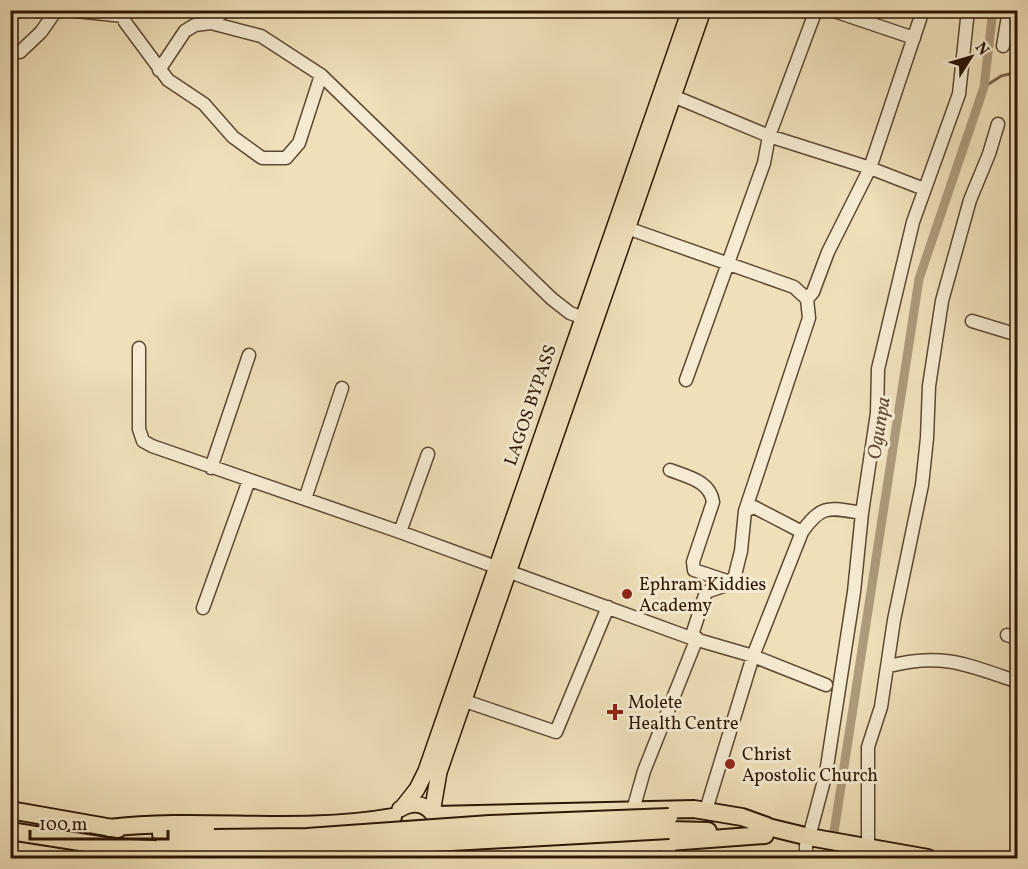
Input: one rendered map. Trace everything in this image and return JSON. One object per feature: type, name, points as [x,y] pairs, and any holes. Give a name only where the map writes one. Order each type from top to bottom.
[{"type":"highway","points":[[10,810],[214,845],[296,851],[669,839]]},
{"type":"highway","points":[[434,814],[706,810],[742,817],[766,831],[811,845],[928,858]]},
{"type":"highway","points":[[109,828],[156,823],[291,827],[397,812]]},
{"type":"highway","points":[[10,831],[112,847],[156,858]]},
{"type":"highway","points":[[454,858],[766,831]]},
{"type":"highway","points":[[112,847],[214,845]]},
{"type":"highway","points":[[863,852],[886,858]]},
{"type":"main road","name":"LAGOS BYPASS","points":[[439,858],[442,838],[434,814],[435,786],[465,700],[502,569],[581,317],[690,10]]},
{"type":"main road","name":"LAGOS BYPASS","points":[[397,812],[417,789],[426,771],[627,228],[704,10]]},
{"type":"main road","points":[[392,858],[389,844],[397,812],[412,804],[421,806],[434,814]]},
{"type":"street","points":[[20,52],[41,32],[55,12],[65,10],[122,14],[159,70],[175,86],[204,104],[233,137],[262,158],[271,160],[286,158],[296,149],[321,75]]},
{"type":"street","points":[[211,23],[225,10]]},
{"type":"street","points":[[686,380],[764,163],[769,136],[816,10]]},
{"type":"street","points":[[831,10],[914,38]]},
{"type":"street","points":[[807,299],[813,292],[828,252],[870,168],[923,10]]},
{"type":"street","points":[[811,845],[826,773],[854,592],[862,513],[876,422],[878,369],[899,277],[924,189],[959,94],[968,10]]},
{"type":"street","points":[[1002,46],[1009,10]]},
{"type":"street","points":[[159,70],[185,31],[195,26],[211,23],[261,36],[321,75],[552,299],[570,313],[581,317]]},
{"type":"street","points":[[674,96],[769,136],[870,168],[924,189]]},
{"type":"street","points":[[863,852],[868,747],[881,707],[889,666],[894,620],[925,465],[929,386],[942,301],[970,200],[990,154],[998,124]]},
{"type":"street","points":[[627,228],[794,287],[807,299],[809,318],[745,511],[741,551],[733,583]]},
{"type":"street","points":[[972,321],[1017,335]]},
{"type":"street","points":[[139,348],[139,429],[143,441],[211,468],[400,532],[694,638],[753,656],[826,685]]},
{"type":"street","points":[[211,468],[249,355]]},
{"type":"street","points":[[305,499],[342,388]]},
{"type":"street","points":[[400,532],[428,454]]},
{"type":"street","points":[[670,470],[706,485],[712,494],[713,502],[693,562],[693,570],[733,583]]},
{"type":"street","points":[[203,608],[249,480]]},
{"type":"street","points":[[745,511],[754,507],[802,532]]},
{"type":"street","points":[[706,810],[753,656],[802,532],[813,516],[825,509],[862,513]]},
{"type":"street","points":[[633,810],[644,771],[694,638],[706,592],[733,583]]},
{"type":"street","points":[[465,700],[556,732],[608,607]]},
{"type":"street","points":[[889,666],[913,660],[955,660],[1017,682]]},
{"type":"street","points":[[484,858],[541,850],[603,856],[669,839]]},
{"type":"waterway","name":"Ogunpa","points":[[830,858],[919,279],[984,87],[993,10]]},
{"type":"waterway","points":[[984,87],[1001,76],[1018,72]]},
{"type":"place","name":"Ephram Kiddies Academy","points":[[627,594]]},
{"type":"place","name":"Molete Health Centre","points":[[615,712]]},
{"type":"place","name":"Christ Apostolic Church","points":[[730,764]]}]
